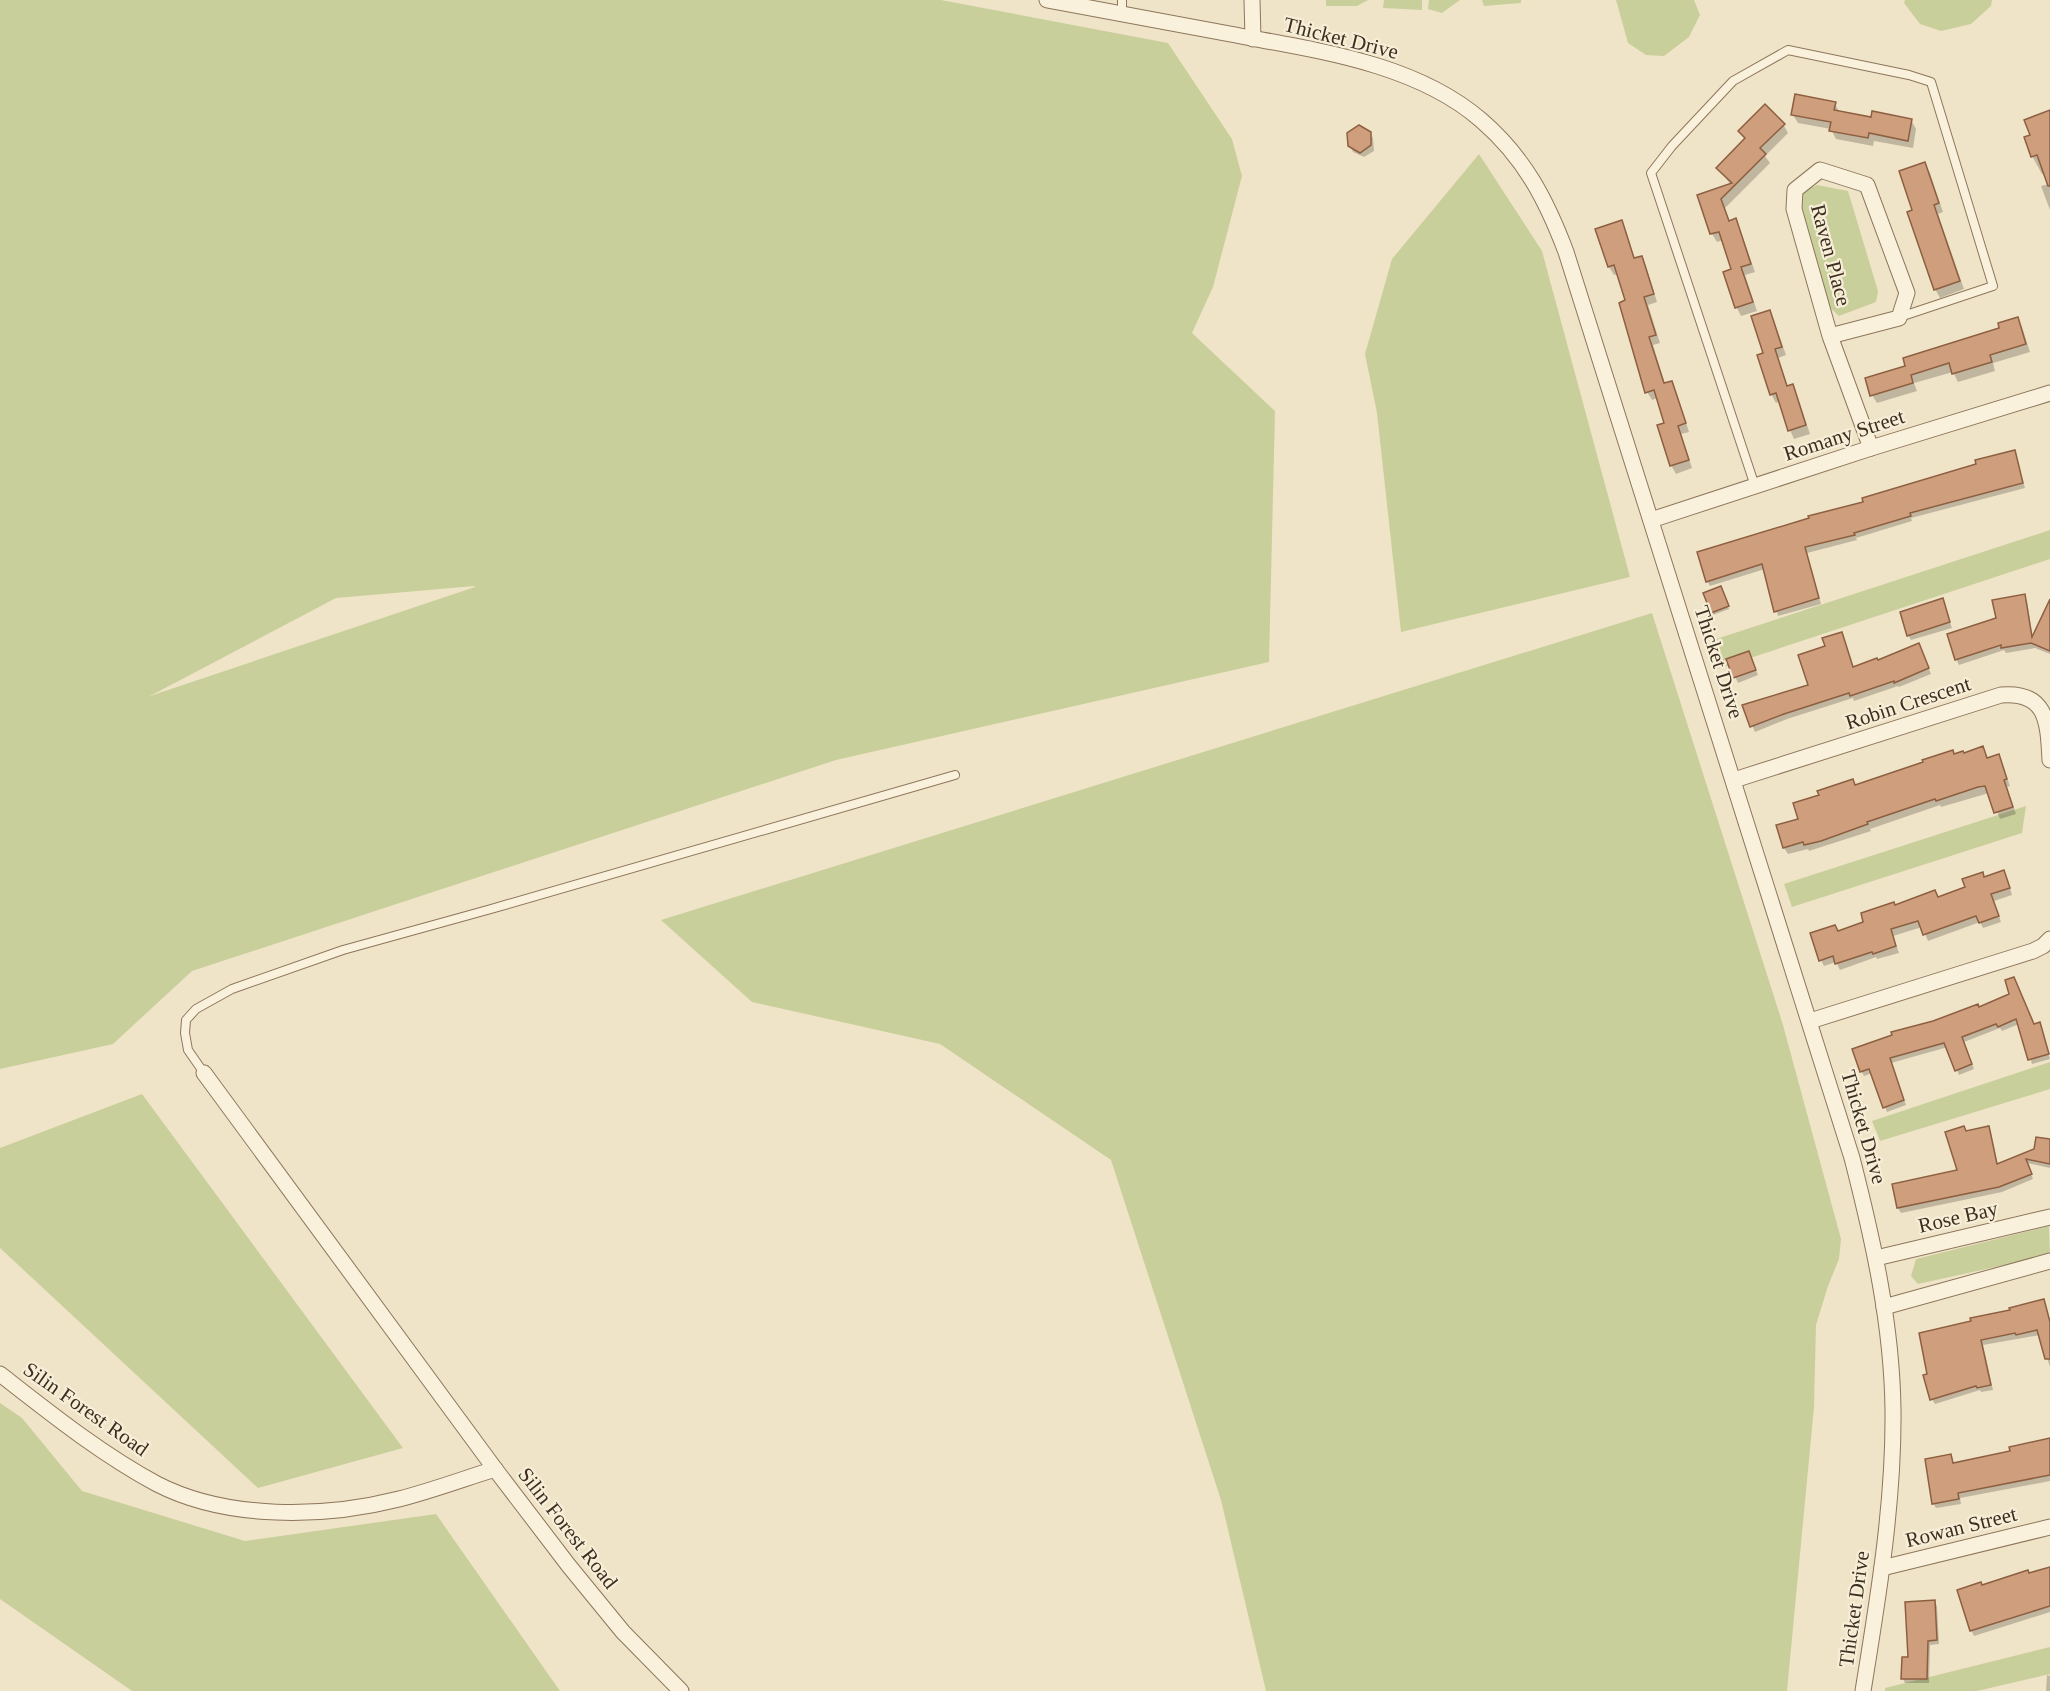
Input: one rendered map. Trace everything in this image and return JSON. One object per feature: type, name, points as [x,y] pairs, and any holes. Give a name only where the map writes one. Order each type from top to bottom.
[{"type":"street","name":"Thicket Drive","points":[[1047,0],[1122,7],[1252,39],[1353,59],[1418,82],[1458,103],[1479,118],[1513,152],[1546,203],[1563,245],[1810,1021],[1852,1158],[1876,1258],[1890,1359],[1893,1409],[1892,1461],[1882,1568],[1863,1691]]},
{"type":"street","points":[[1252,0],[1252,39]]},
{"type":"street","name":"Raven Place","points":[[1830,336],[1899,318],[1907,293],[1867,185],[1820,170],[1795,190],[1794,210],[1830,336],[1871,448]]},
{"type":"street","name":"Romany Street","points":[[1651,520],[1871,448],[2050,393]]},
{"type":"street","name":"Robin Crescent","points":[[1734,780],[2001,695],[2015,694],[2035,703],[2043,710],[2049,733],[2050,760]]},
{"type":"street","points":[[1810,1021],[2033,951],[2050,939]]},
{"type":"street","points":[[204,1073],[495,1469]]},
{"type":"street","name":"Rose Bay","points":[[1876,1258],[2050,1217]]},
{"type":"street","points":[[1884,1306],[2050,1261]]},
{"type":"street","name":"Silin Forest Road","points":[[0,1374],[111,1456],[159,1485],[214,1504],[263,1512],[341,1510],[399,1499],[495,1469],[623,1632],[681,1691]]},
{"type":"street","name":"Rowan Street","points":[[1882,1568],[2050,1527]]},
{"type":"lane","points":[[1755,486],[1651,173],[1672,146],[1733,81],[1788,50],[1908,75],[1931,82],[1993,286],[1899,318]]},
{"type":"lane","points":[[204,1073],[188,1050],[185,1033],[186,1020],[196,1009],[232,989],[343,950],[955,775]]},
{"type":"green space","points":[[0,0],[941,0],[1168,43],[1232,139],[1242,176],[1213,287],[1192,333],[1275,411],[1269,662],[836,760],[192,971],[113,1044],[0,1069]],"holes":[[[475,587],[150,696],[336,598]]]},
{"type":"green space","points":[[1326,0],[1368,0],[1357,6],[1326,6]]},
{"type":"green space","points":[[1384,0],[1422,0],[1422,10],[1383,8]]},
{"type":"green space","points":[[1429,0],[1460,0],[1442,13],[1428,9]]},
{"type":"green space","points":[[1482,0],[1521,0],[1521,3],[1484,6]]},
{"type":"green space","points":[[1616,0],[1694,0],[1700,15],[1689,37],[1664,56],[1646,55],[1628,43]]},
{"type":"green space","points":[[1905,0],[1992,0],[1991,6],[1971,24],[1941,31],[1920,24],[1904,3]]},
{"type":"green space","points":[[1479,154],[1542,251],[1630,577],[1401,632],[1377,413],[1365,354],[1392,259]]},
{"type":"green space","points":[[1817,185],[1848,191],[1878,291],[1876,302],[1839,316],[1828,306],[1799,204],[1804,191]]},
{"type":"green space","points":[[2050,530],[2050,559],[1717,669],[1710,641]]},
{"type":"green space","points":[[1652,613],[1783,1025],[1841,1239],[1839,1259],[1816,1325],[1814,1407],[1787,1691],[1266,1691],[1221,1500],[1111,1160],[940,1044],[752,1002],[661,920]]},
{"type":"green space","points":[[2026,806],[2022,833],[1792,907],[1784,884]]},
{"type":"green space","points":[[2050,1062],[2050,1089],[1880,1141],[1872,1121]]},
{"type":"green space","points":[[142,1094],[403,1448],[258,1488],[0,1248],[0,1148]]},
{"type":"green space","points":[[2049,1226],[2050,1255],[1918,1284],[1911,1276],[1916,1259]]},
{"type":"green space","points":[[0,1403],[22,1418],[82,1491],[245,1541],[436,1514],[560,1691],[132,1691],[0,1599]]},
{"type":"green space","points":[[2050,1647],[2050,1674],[1977,1691],[1885,1691],[1885,1688]]},
{"type":"building","points":[[1795,94],[1836,102],[1834,110],[1871,117],[1872,111],[1912,119],[1908,141],[1869,133],[1868,138],[1829,131],[1831,122],[1791,115]]},
{"type":"building","points":[[1765,104],[1785,124],[1760,148],[1766,154],[1721,199],[1729,221],[1736,218],[1751,264],[1741,267],[1753,302],[1735,308],[1723,272],[1731,269],[1719,232],[1710,234],[1697,195],[1732,183],[1716,168],[1745,138],[1738,131]]},
{"type":"building","points":[[2050,110],[2050,186],[2048,186],[2037,155],[2031,157],[2024,137],[2030,135],[2024,120]]},
{"type":"building","points":[[1359,125],[1371,132],[1371,145],[1360,153],[1348,146],[1347,133]]},
{"type":"building","points":[[1925,162],[1939,203],[1934,205],[1960,281],[1934,290],[1907,212],[1912,210],[1899,171]]},
{"type":"building","points":[[1622,220],[1634,258],[1642,256],[1654,294],[1644,297],[1656,335],[1649,337],[1664,383],[1672,381],[1686,423],[1678,426],[1689,460],[1670,466],[1657,425],[1664,423],[1654,390],[1645,393],[1619,303],[1625,300],[1614,265],[1608,267],[1595,229]]},
{"type":"building","points":[[1770,310],[1782,347],[1775,349],[1787,386],[1793,384],[1806,425],[1788,431],[1776,393],[1770,395],[1757,355],[1763,353],[1751,316]]},
{"type":"building","points":[[2018,317],[2026,344],[1990,355],[1992,362],[1952,374],[1949,363],[1911,375],[1913,383],[1870,396],[1865,378],[1905,366],[1903,358],[1999,328],[1998,323]]},
{"type":"building","points":[[2015,450],[2023,483],[1910,513],[1911,516],[1854,533],[1855,535],[1805,547],[1819,598],[1774,612],[1762,564],[1706,582],[1697,552],[1809,518],[1808,516],[1863,502],[1862,498],[1976,464],[1975,460]]},
{"type":"building","points":[[1721,586],[1729,606],[1711,613],[1703,593]]},
{"type":"building","points":[[2025,594],[2032,637],[2050,599],[2050,651],[2031,643],[2001,648],[2001,645],[1955,660],[1947,634],[1996,618],[1992,600]]},
{"type":"building","points":[[1943,598],[1950,622],[1907,636],[1900,612]]},
{"type":"building","points":[[1842,632],[1853,667],[1877,658],[1878,660],[1919,643],[1929,668],[1894,683],[1894,681],[1850,696],[1849,693],[1750,727],[1742,705],[1808,685],[1798,655],[1825,646],[1822,638]]},
{"type":"building","points":[[1749,651],[1756,670],[1733,678],[1726,659]]},
{"type":"building","points":[[1983,746],[1987,758],[1999,754],[2007,779],[2004,780],[2013,807],[1994,813],[1985,786],[1978,787],[1867,822],[1868,824],[1821,841],[1804,845],[1803,842],[1783,848],[1776,825],[1798,819],[1793,803],[1819,795],[1817,791],[1853,779],[1855,785],[1953,750],[1954,754],[1963,751],[1964,753]]},
{"type":"building","points":[[2004,870],[2010,888],[1991,894],[1999,916],[1979,923],[1976,916],[1923,935],[1918,921],[1891,929],[1896,946],[1835,964],[1833,956],[1819,961],[1810,933],[1835,925],[1838,931],[1863,922],[1861,913],[1894,902],[1895,905],[1935,890],[1938,897],[1965,887],[1962,879],[1983,872],[1984,877]]},
{"type":"building","points":[[2014,977],[2034,1024],[2040,1022],[2049,1054],[2028,1060],[2016,1019],[1998,1027],[1996,1024],[1962,1037],[1972,1064],[1955,1071],[1944,1043],[1890,1058],[1904,1100],[1883,1108],[1869,1069],[1860,1072],[1852,1049],[1892,1035],[1891,1032],[1933,1021],[1978,1004],[1979,1007],[2009,994],[2005,980]]},
{"type":"building","points":[[1964,1126],[1966,1131],[1989,1126],[1997,1164],[2034,1149],[2036,1137],[2050,1139],[2050,1164],[2026,1159],[2032,1174],[1999,1187],[1897,1208],[1892,1184],[1957,1170],[1945,1132]]},
{"type":"building","points":[[2044,1299],[2050,1322],[2050,1359],[2045,1359],[2037,1330],[1981,1340],[1991,1385],[1977,1388],[1976,1386],[1930,1400],[1923,1375],[1927,1374],[1919,1333],[1971,1321],[1970,1318],[2010,1310],[2009,1308]]},
{"type":"building","points":[[2050,1438],[2050,1475],[1958,1493],[1959,1499],[1932,1504],[1925,1459],[1951,1454],[1953,1463],[2010,1451],[2009,1447]]},
{"type":"building","points":[[2050,1567],[2050,1606],[1970,1631],[1957,1590],[1981,1582],[1982,1585],[2028,1570],[2029,1573]]},
{"type":"building","points":[[1935,1600],[1937,1640],[1928,1641],[1927,1679],[1901,1679],[1902,1657],[1908,1657],[1905,1602]]}]
